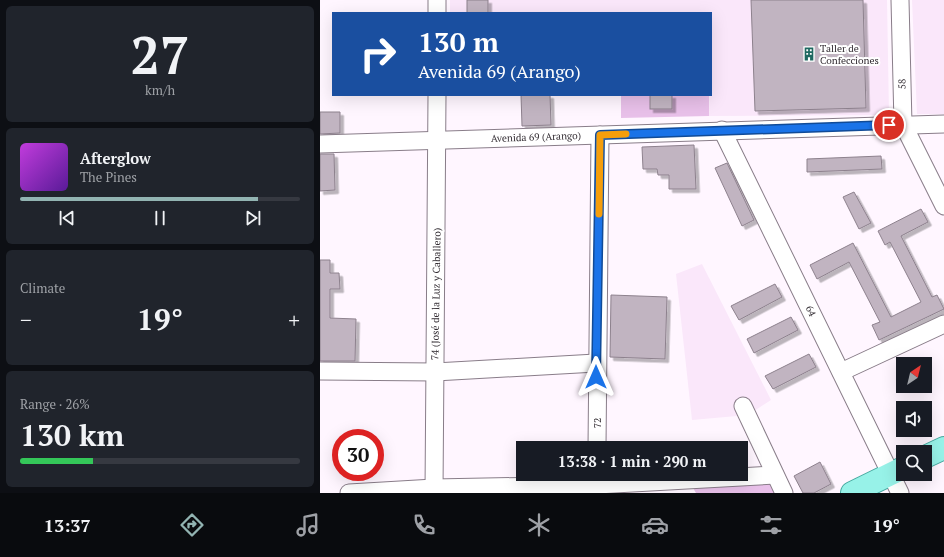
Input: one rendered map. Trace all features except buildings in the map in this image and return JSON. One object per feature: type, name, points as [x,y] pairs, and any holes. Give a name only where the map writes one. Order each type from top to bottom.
[{"type":"main road","points":[[932,454],[944,448]]},
{"type":"main road","points":[[852,493],[896,479]]},
{"type":"street","points":[[437,0],[437,12]]},
{"type":"street","name":"58","points":[[900,0],[903,124],[944,206]]},
{"type":"street","name":"74 (José de la Luz y Caballero)","points":[[434,491],[437,96]]},
{"type":"street","name":"Avenida 69 (Arango)","points":[[320,144],[903,124],[944,124]]},
{"type":"street","name":"64","points":[[722,130],[842,372],[896,474]]},
{"type":"street","name":"72","points":[[597,441],[596,363],[600,135]]},
{"type":"street","points":[[842,372],[944,324]]},
{"type":"street","points":[[320,371],[435,372],[596,363]]},
{"type":"street","points":[[744,406],[784,493]]},
{"type":"street","points":[[349,493],[434,491],[775,475]]},
{"type":"shaded area","points":[[450,0],[887,0],[889,115],[709,116],[709,96],[712,96],[712,12],[450,12]]},
{"type":"shaded area","points":[[912,0],[944,0],[944,114],[917,114]]},
{"type":"shaded area","points":[[621,96],[709,96],[709,116],[621,118]]},
{"type":"shaded area","points":[[702,264],[771,400],[748,415],[692,420],[676,274]]},
{"type":"shaded area","points":[[771,479],[777,493],[696,493],[693,488]]},
{"type":"slow traffic","points":[[599,214],[600,135],[626,134]]},
{"type":"place","name":"Taller de Confecciones","points":[[809,54]]},
{"type":"route","points":[[596,377],[600,135],[889,125]]}]
